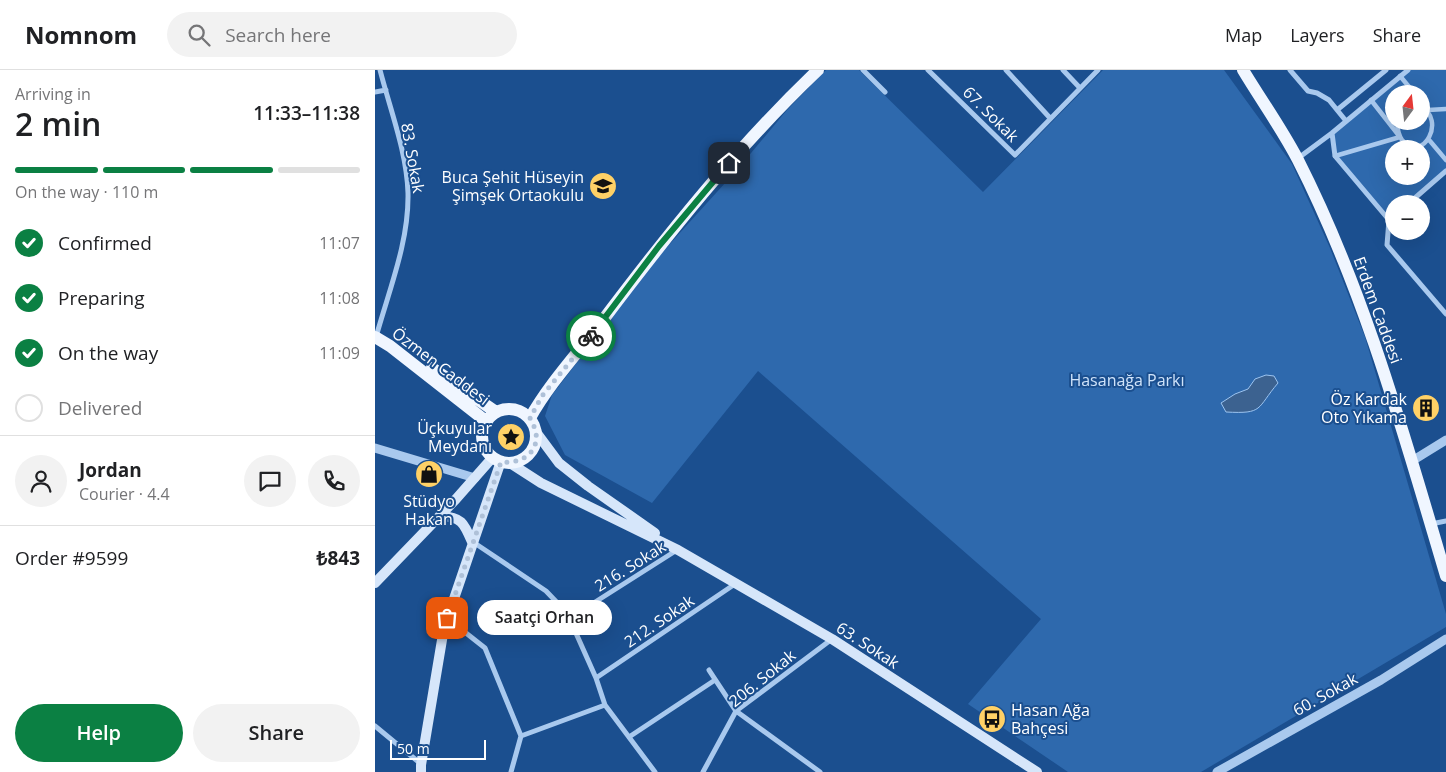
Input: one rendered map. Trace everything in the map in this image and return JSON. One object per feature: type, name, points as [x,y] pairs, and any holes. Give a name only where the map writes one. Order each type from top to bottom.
[{"type":"main road","points":[[530,418],[542,396],[581,350],[659,246],[729,163],[785,101],[818,70]]},
{"type":"main road","name":"Erdem Caddesi","points":[[1243,70],[1297,159],[1337,244],[1371,335],[1412,461],[1446,576]]},
{"type":"main road","name":"Özmen Caddesi","points":[[375,338],[416,358],[491,417]]},
{"type":"main road","points":[[519,411],[542,396]]},
{"type":"main road","points":[[512,409],[519,411],[530,418],[536,432],[533,450],[527,457],[519,461],[501,460],[487,451],[483,443],[482,434],[491,417],[512,409]]},
{"type":"main road","name":"63. Sokak","points":[[536,432],[559,463],[678,550],[832,639],[1037,772]]},
{"type":"main road","points":[[375,583],[475,478],[501,460]]},
{"type":"main road","points":[[421,768],[447,618],[501,460]]},
{"type":"main road","name":"63. Sokak","points":[[501,460],[541,483],[678,550]]},
{"type":"main road","points":[[440,516],[453,516],[460,520],[465,525],[473,542]]},
{"type":"street","name":"83. Sokak","points":[[375,338],[402,244],[408,191],[403,156],[380,70]]},
{"type":"street","points":[[863,70],[885,92]]},
{"type":"street","name":"67. Sokak","points":[[928,70],[1015,155],[1050,118]]},
{"type":"street","points":[[1006,70],[1050,118],[1098,70]]},
{"type":"street","points":[[1063,70],[1080,88]]},
{"type":"street","points":[[1290,70],[1308,91],[1317,93],[1329,100],[1346,121]]},
{"type":"street","points":[[1337,110],[1385,70]]},
{"type":"street","points":[[1297,159],[1333,133],[1408,70]]},
{"type":"street","points":[[1400,76],[1408,85]]},
{"type":"street","points":[[375,92],[385,90]]},
{"type":"street","points":[[1371,100],[1402,140]]},
{"type":"street","points":[[1430,110],[1446,109]]},
{"type":"street","points":[[1430,111],[1437,126],[1436,133],[1430,141],[1446,160]]},
{"type":"street","points":[[1398,130],[1400,137]]},
{"type":"street","points":[[1333,133],[1335,156],[1385,211]]},
{"type":"street","points":[[1335,156],[1400,137]]},
{"type":"street","points":[[1418,195],[1446,171]]},
{"type":"street","points":[[1388,240],[1387,245],[1446,314]]},
{"type":"street","points":[[1412,461],[1446,440]]},
{"type":"street","points":[[375,448],[475,478]]},
{"type":"street","points":[[1430,524],[1446,521]]},
{"type":"street","points":[[473,542],[546,591],[567,613],[596,678],[605,705],[655,772]]},
{"type":"street","name":"216. Sokak","points":[[570,618],[678,550]]},
{"type":"street","name":"212. Sokak","points":[[596,678],[735,584]]},
{"type":"street","points":[[447,618],[485,648],[521,736],[511,772]]},
{"type":"street","name":"206. Sokak","points":[[703,772],[736,711],[832,639]]},
{"type":"street","name":"60. Sokak","points":[[1217,772],[1381,680],[1446,639]]},
{"type":"street","points":[[709,670],[736,711],[820,772]]},
{"type":"street","points":[[629,736],[715,680]]},
{"type":"street","points":[[521,736],[605,705]]},
{"type":"street","points":[[375,726],[421,768]]},
{"type":"green space","name":"Hasanağa Parkı","points":[[826,70],[859,70],[983,192],[1103,70],[1224,70],[1292,164],[1330,248],[1365,337],[1446,614],[1446,627],[1201,772],[1068,772],[968,704],[1041,619],[758,371],[652,503],[565,455],[545,416],[552,395],[658,257],[736,171],[787,110]]},
{"type":"green space","points":[[1408,70],[1446,70],[1446,171],[1430,185],[1430,140],[1385,140],[1385,185],[1430,185],[1418,195],[1385,195],[1385,215],[1335,156],[1332,133],[1385,89],[1385,130],[1430,130],[1430,85],[1390,85]]},
{"type":"shaded area","points":[[1266,375],[1274,376],[1278,383],[1258,408],[1247,412],[1226,412],[1221,403],[1235,394],[1248,389],[1255,379]]},
{"type":"way so far","points":[[447,618],[501,462],[519,461],[527,457],[533,450],[536,432],[530,418],[542,396],[591,336]]},
{"type":"place","name":"Buca Şehit Hüseyin Şimşek Ortaokulu","points":[[603,186]]},
{"type":"place","name":"Öz Kardak Oto Yıkama","points":[[1426,408]]},
{"type":"place","name":"Üçkuyular Meydanı","points":[[511,437]]},
{"type":"place","name":"Stüdyo Hakan","points":[[429,474]]},
{"type":"place","name":"Saatçi Orhan","points":[[447,618]]},
{"type":"place","name":"Hasan Ağa Bahçesi","points":[[992,719]]},
{"type":"route","points":[[591,336],[659,246],[729,163]]}]
